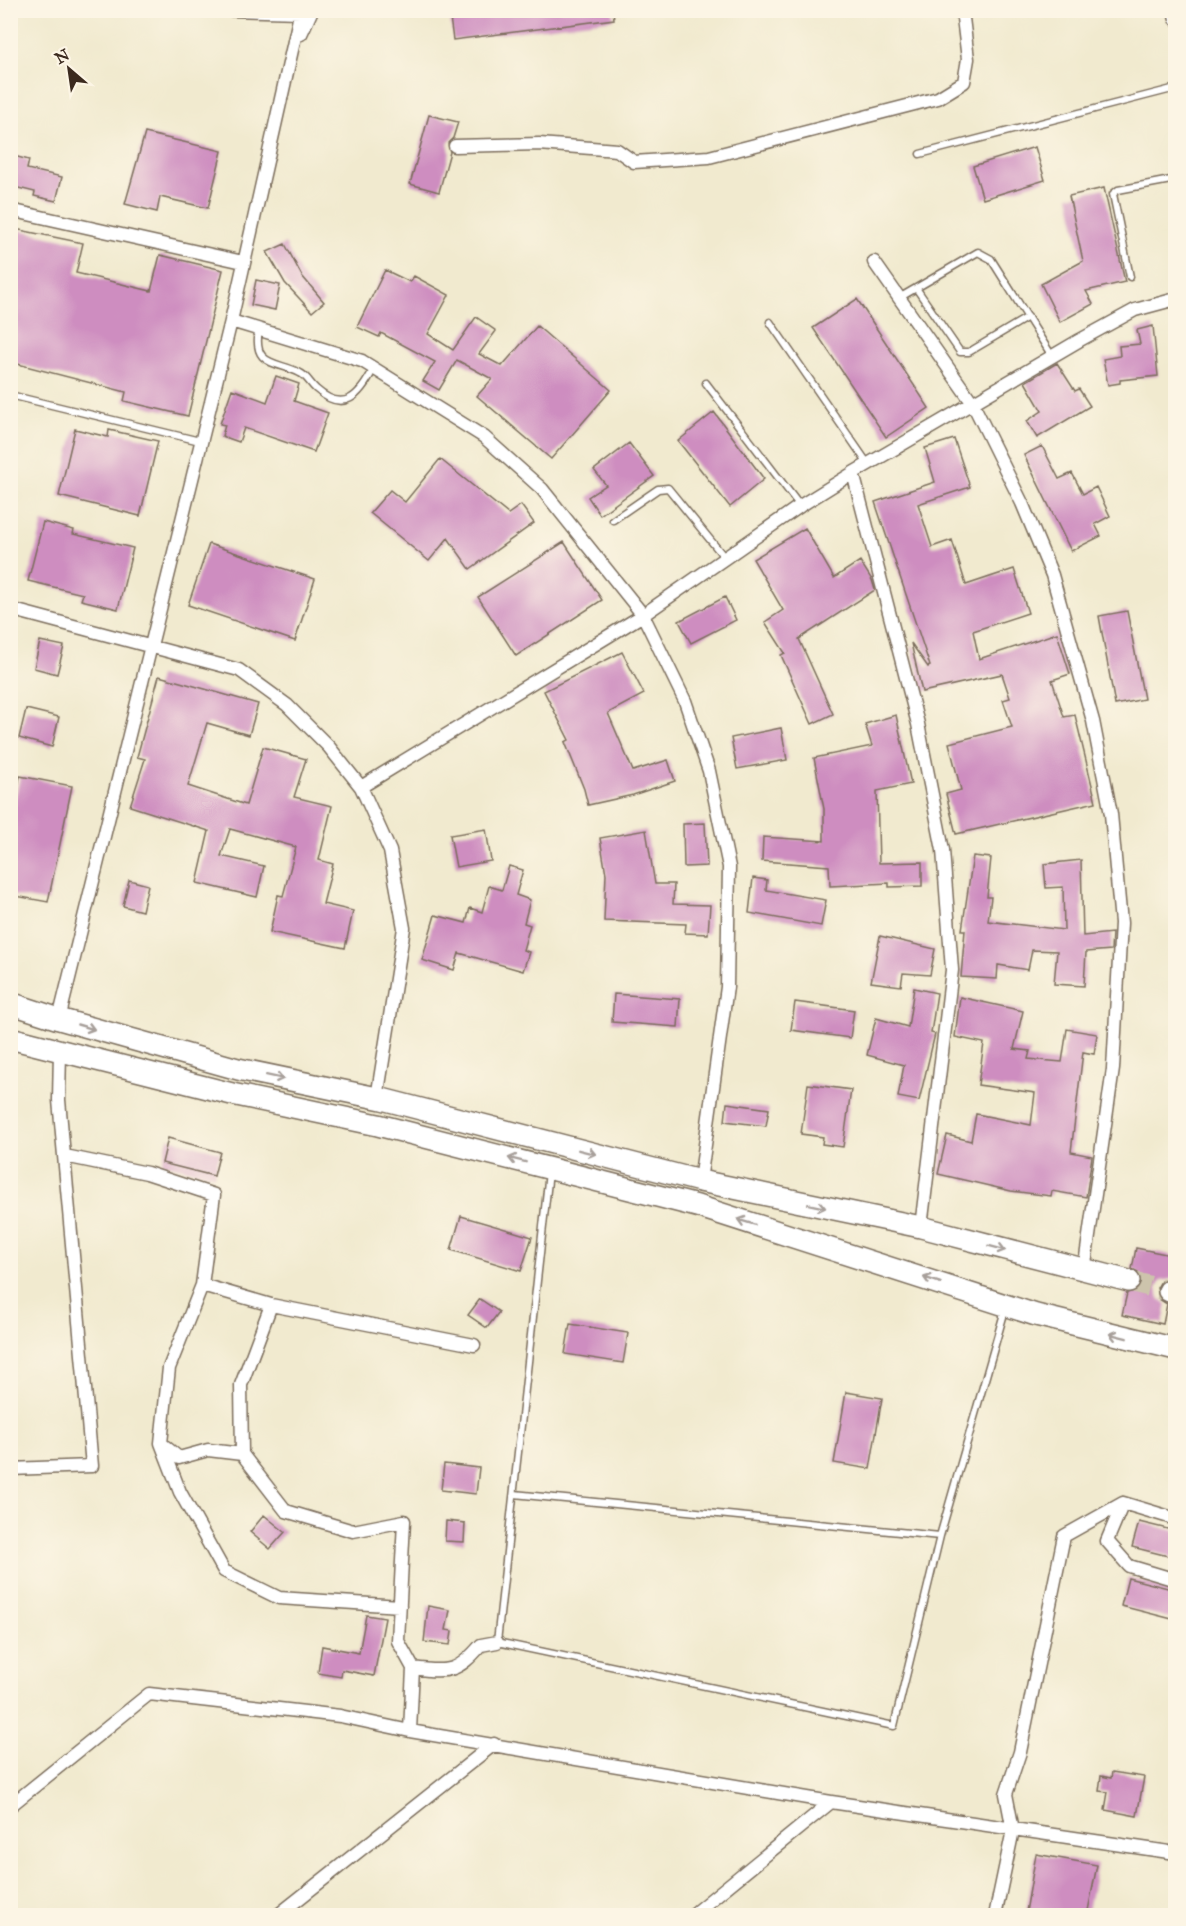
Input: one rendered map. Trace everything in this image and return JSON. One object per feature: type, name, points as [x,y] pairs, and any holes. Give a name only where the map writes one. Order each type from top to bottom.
[{"type":"highway","points":[[10,1003],[238,1069],[377,1098],[700,1181],[921,1227],[1129,1281]]},
{"type":"highway","points":[[10,1038],[232,1094],[378,1125],[697,1206],[1007,1305],[1176,1348]]},
{"type":"street","points":[[59,1019],[231,321],[243,262],[304,11],[232,10]]},
{"type":"street","points":[[455,146],[539,144],[617,150],[634,162],[709,157],[938,98],[964,82],[968,59],[962,10]]},
{"type":"street","points":[[1174,10],[1176,20]]},
{"type":"street","points":[[10,210],[243,262]]},
{"type":"street","points":[[874,262],[972,402],[1022,503],[1052,575],[1093,721],[1111,814],[1121,923],[1113,1069],[1084,1271]]},
{"type":"street","points":[[361,787],[643,615],[800,506],[853,473],[972,402],[1135,310],[1176,299]]},
{"type":"street","points":[[231,321],[362,361],[484,437],[542,489],[643,615],[686,701],[708,771],[729,867],[727,987],[700,1181]]},
{"type":"street","points":[[853,473],[918,724],[943,850],[952,970],[921,1227]]},
{"type":"street","points":[[10,609],[239,670],[286,705],[329,747],[361,787],[390,851],[404,928],[377,1098]]},
{"type":"street","points":[[10,1469],[92,1466],[58,1100],[60,1051]]},
{"type":"street","points":[[65,1156],[147,1173],[214,1195],[202,1285],[169,1368],[161,1443],[180,1492],[224,1571],[279,1598],[400,1606]]},
{"type":"street","points":[[202,1285],[271,1305],[474,1345]]},
{"type":"street","points":[[271,1305],[241,1385],[242,1454],[286,1511],[353,1530],[404,1521],[398,1641],[413,1668],[410,1731]]},
{"type":"street","points":[[161,1443],[178,1458],[208,1450],[242,1454]]},
{"type":"street","points":[[1123,1503],[1107,1541],[1129,1566],[1176,1580]]},
{"type":"street","points":[[994,1916],[1013,1830],[1006,1794],[1020,1752],[1064,1536],[1123,1503],[1176,1518]]},
{"type":"street","points":[[413,1668],[436,1671],[463,1666],[481,1645],[497,1642]]},
{"type":"street","points":[[10,1806],[149,1694],[340,1716],[410,1731],[831,1802],[1176,1853]]},
{"type":"street","points":[[278,1916],[494,1744]]},
{"type":"street","points":[[691,1916],[831,1802]]},
{"type":"lane","points":[[920,154],[1176,88]]},
{"type":"lane","points":[[1130,277],[1113,194],[1118,190],[1176,179]]},
{"type":"lane","points":[[899,298],[978,252],[985,254],[1052,356]]},
{"type":"lane","points":[[916,288],[960,352],[969,352],[1028,317]]},
{"type":"lane","points":[[770,322],[869,464]]},
{"type":"lane","points":[[260,330],[257,340],[264,358],[271,364],[300,373],[314,388],[337,403],[345,402],[363,388],[374,368]]},
{"type":"lane","points":[[706,383],[800,506]]},
{"type":"lane","points":[[10,395],[200,441]]},
{"type":"lane","points":[[613,520],[658,489],[668,488],[725,558]]},
{"type":"lane","points":[[549,1168],[497,1642],[894,1726],[940,1536],[1007,1305]]},
{"type":"lane","points":[[514,1494],[940,1536]]},
{"type":"building","points":[[449,10],[613,10],[614,19],[453,40]]},
{"type":"building","points":[[429,115],[458,122],[453,138],[448,143],[450,152],[439,192],[410,184]]},
{"type":"building","points":[[145,133],[222,151],[208,208],[160,197],[157,212],[125,204]]},
{"type":"building","points":[[1035,147],[1045,180],[983,199],[973,166]]},
{"type":"building","points":[[10,155],[29,160],[27,169],[62,177],[56,201],[34,196],[35,192],[10,186]]},
{"type":"building","points":[[1104,188],[1125,282],[1086,291],[1093,304],[1060,322],[1041,284],[1083,261],[1069,196]]},
{"type":"building","points":[[10,228],[83,243],[76,273],[151,291],[160,255],[223,270],[188,416],[124,401],[126,392],[10,362]]},
{"type":"building","points":[[285,244],[302,276],[324,302],[312,312],[285,283],[267,252]]},
{"type":"building","points":[[385,270],[410,282],[414,276],[449,295],[428,334],[453,350],[476,317],[496,331],[479,354],[502,366],[537,326],[611,390],[551,459],[477,396],[492,379],[457,360],[439,390],[423,381],[435,362],[381,333],[379,337],[357,327]]},
{"type":"building","points":[[256,280],[280,285],[275,310],[251,305]]},
{"type":"building","points":[[857,299],[929,408],[886,437],[813,328]]},
{"type":"building","points":[[1153,326],[1158,376],[1120,380],[1120,383],[1108,385],[1103,359],[1120,356],[1119,346],[1140,344],[1137,330]]},
{"type":"building","points":[[1057,363],[1075,391],[1079,389],[1090,406],[1037,438],[1027,421],[1042,411],[1025,382]]},
{"type":"building","points":[[276,376],[299,384],[294,401],[328,413],[314,452],[244,428],[239,442],[222,436],[225,425],[220,424],[232,389],[267,402]]},
{"type":"building","points":[[714,412],[764,479],[730,507],[678,441]]},
{"type":"building","points":[[75,429],[108,437],[109,430],[158,441],[140,516],[59,496]]},
{"type":"building","points":[[954,439],[970,487],[918,504],[932,547],[952,540],[966,585],[1014,569],[1028,613],[973,631],[979,659],[1057,633],[1070,674],[1052,680],[1064,717],[1075,715],[1096,802],[956,834],[946,794],[961,790],[949,743],[1012,727],[1003,700],[1010,698],[1002,674],[922,692],[911,643],[928,667],[930,666],[875,502],[935,482],[925,448]]},
{"type":"building","points":[[629,443],[654,476],[600,515],[588,497],[606,485],[594,470]]},
{"type":"building","points":[[1042,446],[1059,479],[1072,473],[1083,494],[1096,487],[1110,516],[1095,524],[1101,536],[1071,551],[1024,455]]},
{"type":"building","points":[[440,459],[508,514],[521,505],[534,523],[470,569],[448,538],[429,561],[370,513],[390,490],[405,502]]},
{"type":"building","points":[[43,522],[74,530],[73,534],[133,548],[118,609],[81,600],[83,594],[28,581]]},
{"type":"building","points":[[805,528],[834,578],[860,561],[872,580],[875,590],[799,639],[833,714],[812,724],[781,655],[785,653],[765,622],[783,610],[753,559]]},
{"type":"building","points":[[564,542],[602,600],[516,656],[478,597]]},
{"type":"building","points":[[209,544],[315,579],[295,641],[188,605]]},
{"type":"building","points":[[725,597],[736,620],[691,643],[679,621]]},
{"type":"building","points":[[1127,611],[1144,699],[1115,705],[1099,616]]},
{"type":"building","points":[[40,641],[64,646],[57,674],[34,668]]},
{"type":"building","points":[[622,652],[644,694],[608,713],[633,771],[668,760],[675,781],[633,795],[588,805],[565,742],[569,740],[544,691]]},
{"type":"building","points":[[159,676],[258,704],[249,735],[207,723],[188,786],[246,805],[263,747],[306,759],[294,797],[332,806],[319,860],[333,864],[323,904],[353,911],[345,948],[270,932],[278,895],[283,896],[296,847],[230,829],[221,856],[264,866],[257,897],[197,883],[209,831],[130,806],[145,759],[137,757]]},
{"type":"building","points":[[26,709],[59,717],[52,747],[19,738]]},
{"type":"building","points":[[896,715],[911,784],[877,791],[879,863],[922,862],[922,886],[889,887],[889,883],[830,886],[829,866],[762,861],[763,837],[824,841],[824,809],[814,758],[872,746],[865,724]]},
{"type":"building","points":[[781,728],[787,760],[737,769],[731,738]]},
{"type":"building","points":[[20,776],[72,786],[48,902],[10,895],[10,823]]},
{"type":"building","points":[[705,823],[707,866],[684,867],[683,824]]},
{"type":"building","points":[[486,829],[491,861],[456,867],[450,835]]},
{"type":"building","points":[[646,830],[655,884],[674,884],[673,904],[710,905],[708,934],[685,933],[686,924],[604,921],[606,874],[600,838]]},
{"type":"building","points":[[973,856],[991,858],[987,897],[991,897],[988,921],[1064,930],[1063,887],[1046,888],[1044,864],[1081,860],[1083,936],[1112,933],[1111,950],[1086,952],[1084,986],[1054,984],[1057,951],[1032,950],[1028,970],[998,965],[997,979],[961,977],[965,930],[962,930]]},
{"type":"building","points":[[509,866],[523,870],[516,895],[530,900],[524,923],[530,925],[523,950],[529,952],[523,971],[459,953],[454,970],[422,960],[435,915],[466,923],[470,908],[482,912],[489,886],[502,890]]},
{"type":"building","points":[[753,878],[767,880],[766,890],[826,900],[821,926],[749,913]]},
{"type":"building","points":[[129,880],[148,885],[142,911],[123,906]]},
{"type":"building","points":[[880,936],[935,949],[930,975],[903,973],[901,986],[871,982]]},
{"type":"building","points":[[914,988],[937,993],[931,1033],[935,1034],[919,1101],[898,1097],[904,1065],[867,1055],[876,1018],[908,1027]]},
{"type":"building","points":[[614,994],[680,999],[678,1027],[612,1022]]},
{"type":"building","points":[[960,997],[1023,1011],[1014,1049],[1030,1051],[1028,1059],[1062,1062],[1067,1029],[1097,1034],[1094,1054],[1083,1052],[1071,1152],[1092,1156],[1086,1197],[1052,1191],[1051,1196],[1011,1191],[938,1174],[947,1135],[971,1141],[976,1114],[1031,1125],[1035,1093],[978,1085],[984,1043],[955,1037]]},
{"type":"building","points":[[795,1002],[854,1010],[850,1038],[791,1030]]},
{"type":"building","points":[[808,1084],[851,1090],[843,1147],[822,1144],[823,1137],[801,1134]]},
{"type":"building","points":[[727,1103],[769,1109],[766,1126],[725,1121]]},
{"type":"building","points":[[168,1138],[220,1152],[214,1176],[162,1163]]},
{"type":"building","points":[[461,1216],[532,1237],[521,1271],[451,1250]]},
{"type":"building","points":[[1136,1248],[1176,1256],[1172,1279],[1161,1281],[1157,1288],[1159,1299],[1167,1304],[1163,1324],[1122,1315],[1127,1293],[1138,1290],[1141,1284],[1138,1272],[1132,1269]]},
{"type":"building","points":[[480,1299],[499,1312],[487,1328],[468,1315]]},
{"type":"building","points":[[570,1324],[628,1333],[623,1363],[565,1354]]},
{"type":"building","points":[[846,1392],[882,1398],[870,1469],[834,1463]]},
{"type":"building","points":[[444,1464],[479,1468],[476,1494],[441,1490]]},
{"type":"building","points":[[264,1515],[285,1532],[270,1549],[250,1532]]},
{"type":"building","points":[[446,1521],[465,1523],[464,1542],[445,1541]]},
{"type":"building","points":[[1139,1522],[1176,1531],[1176,1558],[1132,1547]]},
{"type":"building","points":[[1128,1578],[1176,1590],[1176,1620],[1121,1606]]},
{"type":"building","points":[[428,1606],[450,1610],[446,1630],[452,1631],[450,1645],[424,1642]]},
{"type":"building","points":[[366,1615],[385,1618],[374,1676],[342,1670],[341,1677],[318,1673],[322,1646],[359,1653]]},
{"type":"building","points":[[1112,1772],[1144,1777],[1137,1816],[1105,1810],[1108,1792],[1099,1791],[1101,1776],[1111,1778]]},
{"type":"building","points":[[1036,1854],[1097,1865],[1087,1916],[1048,1916],[1026,1912]]},
{"type":"tunnel","points":[[1129,1281],[1169,1291]]}]
